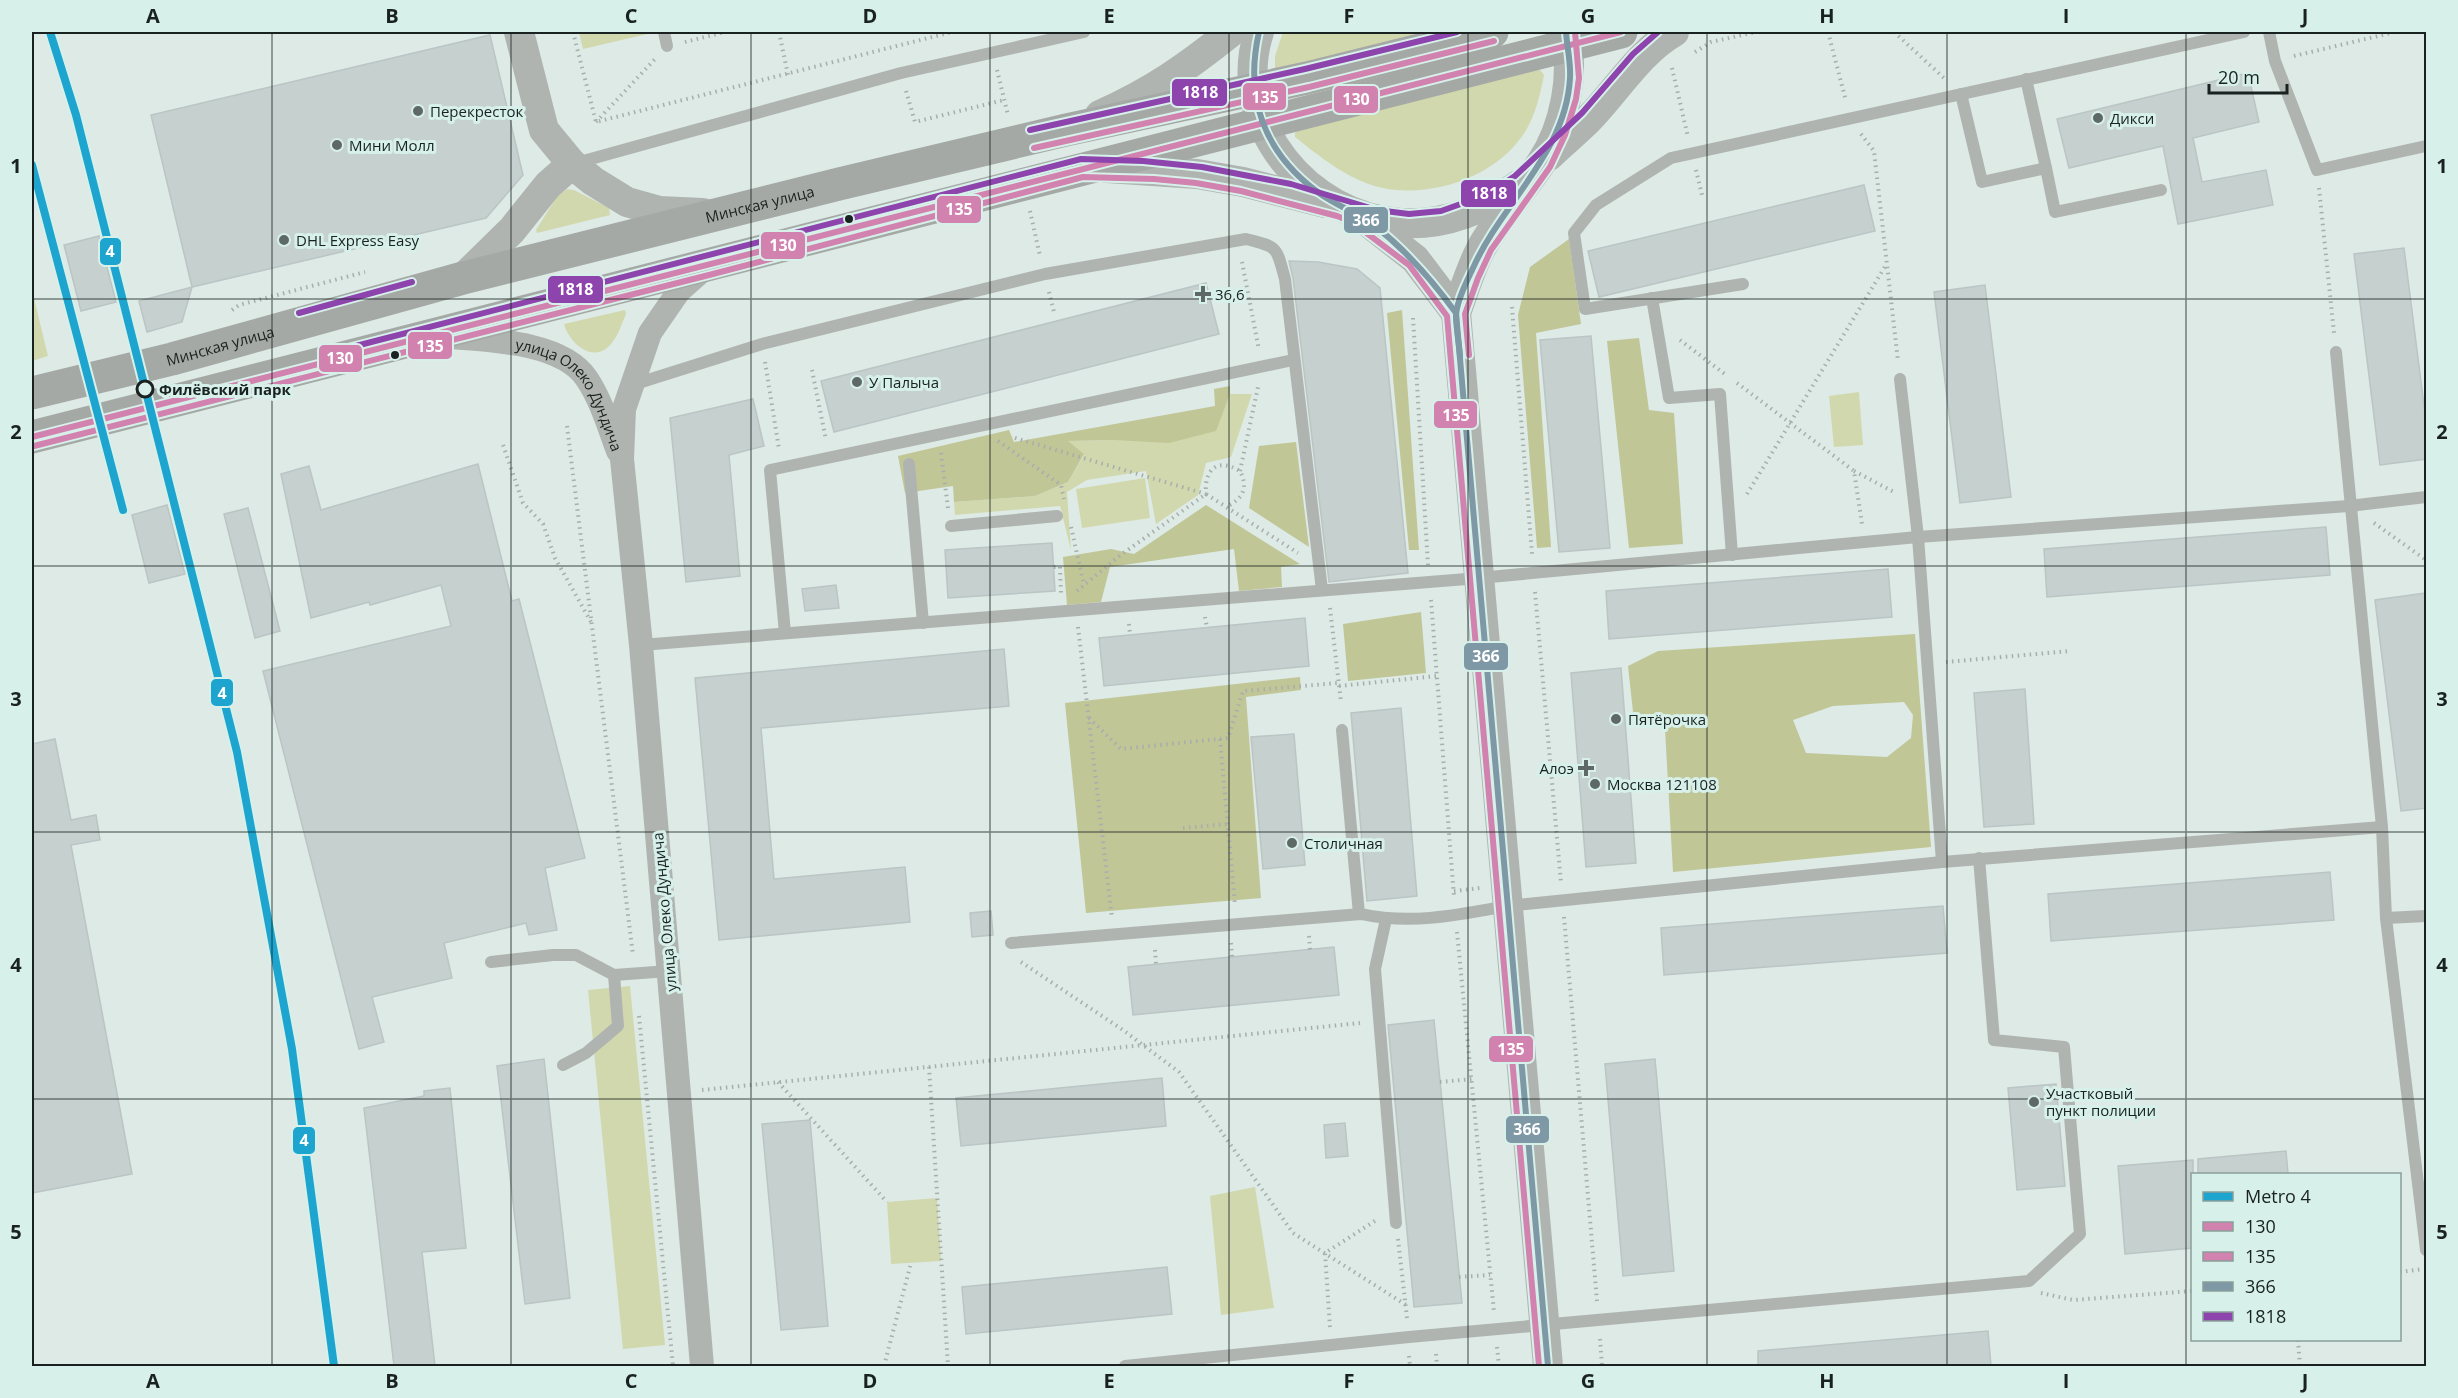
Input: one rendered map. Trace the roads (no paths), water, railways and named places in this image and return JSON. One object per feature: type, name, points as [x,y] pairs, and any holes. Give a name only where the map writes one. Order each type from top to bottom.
[{"type":"main road","name":"Минская улица","points":[[32,393],[155,363],[463,278],[724,215],[839,184],[1066,130],[1253,91],[1492,32]]},
{"type":"main road","points":[[32,437],[1261,123],[1567,38],[1621,32]]},
{"type":"street","points":[[519,32],[544,130],[572,164],[593,181],[627,202],[659,211],[724,215]]},
{"type":"street","points":[[1066,130],[1148,93],[1184,70],[1231,32]]},
{"type":"street","points":[[1258,32],[1252,61],[1253,91],[1261,123],[1269,141],[1302,179],[1415,259],[1456,313]]},
{"type":"street","points":[[1548,1366],[1456,313],[1483,246],[1537,168],[1556,132],[1570,77],[1567,38]]},
{"type":"street","points":[[1082,168],[1155,170],[1197,174],[1243,182],[1401,223],[1427,223],[1453,218],[1478,209],[1505,194],[1537,168],[1587,121],[1619,82],[1662,39],[1677,48]]},
{"type":"street","points":[[463,278],[512,230],[548,186],[572,164]]},
{"type":"street","name":"улица Олеко Дундича","points":[[702,1366],[641,645],[622,459],[624,409],[650,333],[679,291],[707,266]]},
{"type":"street","name":"улица Олеко Дундича","points":[[433,335],[529,346],[559,355],[586,377],[622,459]]},
{"type":"lane","points":[[664,32],[668,46]]},
{"type":"lane","points":[[572,164],[901,73],[1084,32]]},
{"type":"lane","points":[[1743,284],[1586,309],[1574,233],[1596,205],[1671,158],[2244,32]]},
{"type":"lane","points":[[2269,32],[2275,61],[2317,170],[2427,147]]},
{"type":"lane","points":[[2026,80],[2055,212],[2160,190]]},
{"type":"lane","points":[[1961,94],[1982,182],[2046,168]]},
{"type":"lane","points":[[631,386],[762,344],[1045,274],[1246,239],[1272,245],[1278,253],[1284,279],[1319,567],[1325,590]]},
{"type":"lane","points":[[1652,298],[1669,398],[1720,394],[1732,555]]},
{"type":"lane","points":[[2336,352],[2349,506],[2382,827],[2386,918],[2427,1250]]},
{"type":"lane","points":[[784,633],[770,470],[1293,360]]},
{"type":"lane","points":[[1900,380],[1918,537],[1942,861]]},
{"type":"lane","points":[[909,464],[923,622]]},
{"type":"lane","points":[[641,645],[1479,578],[1918,537],[2349,506],[2427,497]]},
{"type":"lane","points":[[951,526],[1057,516]]},
{"type":"lane","points":[[1342,730],[1359,914]]},
{"type":"lane","points":[[1011,943],[1359,914],[1386,919],[1438,918],[1507,906],[1942,861],[2382,827]]},
{"type":"lane","points":[[1125,1366],[1409,1337],[2029,1281],[2080,1234],[2064,1047],[1994,1040],[1979,858]]},
{"type":"lane","points":[[2386,918],[2427,916]]},
{"type":"lane","points":[[1386,919],[1375,969],[1396,1224]]},
{"type":"lane","points":[[491,962],[553,955],[576,955],[614,975],[669,971]]},
{"type":"lane","points":[[563,1065],[586,1053],[618,1026],[614,975]]},
{"type":"metro line","name":"4","points":[[50,32],[76,115],[237,752],[292,1049],[334,1366]]},
{"type":"metro line","name":"4","points":[[32,165],[123,510]]},
{"type":"place","name":"Перекресток","points":[[418,111]]},
{"type":"place","name":"Дикси","points":[[2098,118]]},
{"type":"place","name":"Мини Молл","points":[[337,145]]},
{"type":"place","name":"DHL Express Easy","points":[[284,240]]},
{"type":"place","name":"36,6","points":[[1203,294]]},
{"type":"place","name":"У Палыча","points":[[857,382]]},
{"type":"place","name":"Филёвский парк","points":[[145,389]]},
{"type":"place","name":"Пятёрочка","points":[[1616,719]]},
{"type":"place","name":"Алоэ","points":[[1586,768]]},
{"type":"place","name":"Москва 121108","points":[[1595,784]]},
{"type":"place","name":"Столичная","points":[[1292,843]]},
{"type":"place","name":"Участковый пункт полиции","points":[[2034,1102]]}]
